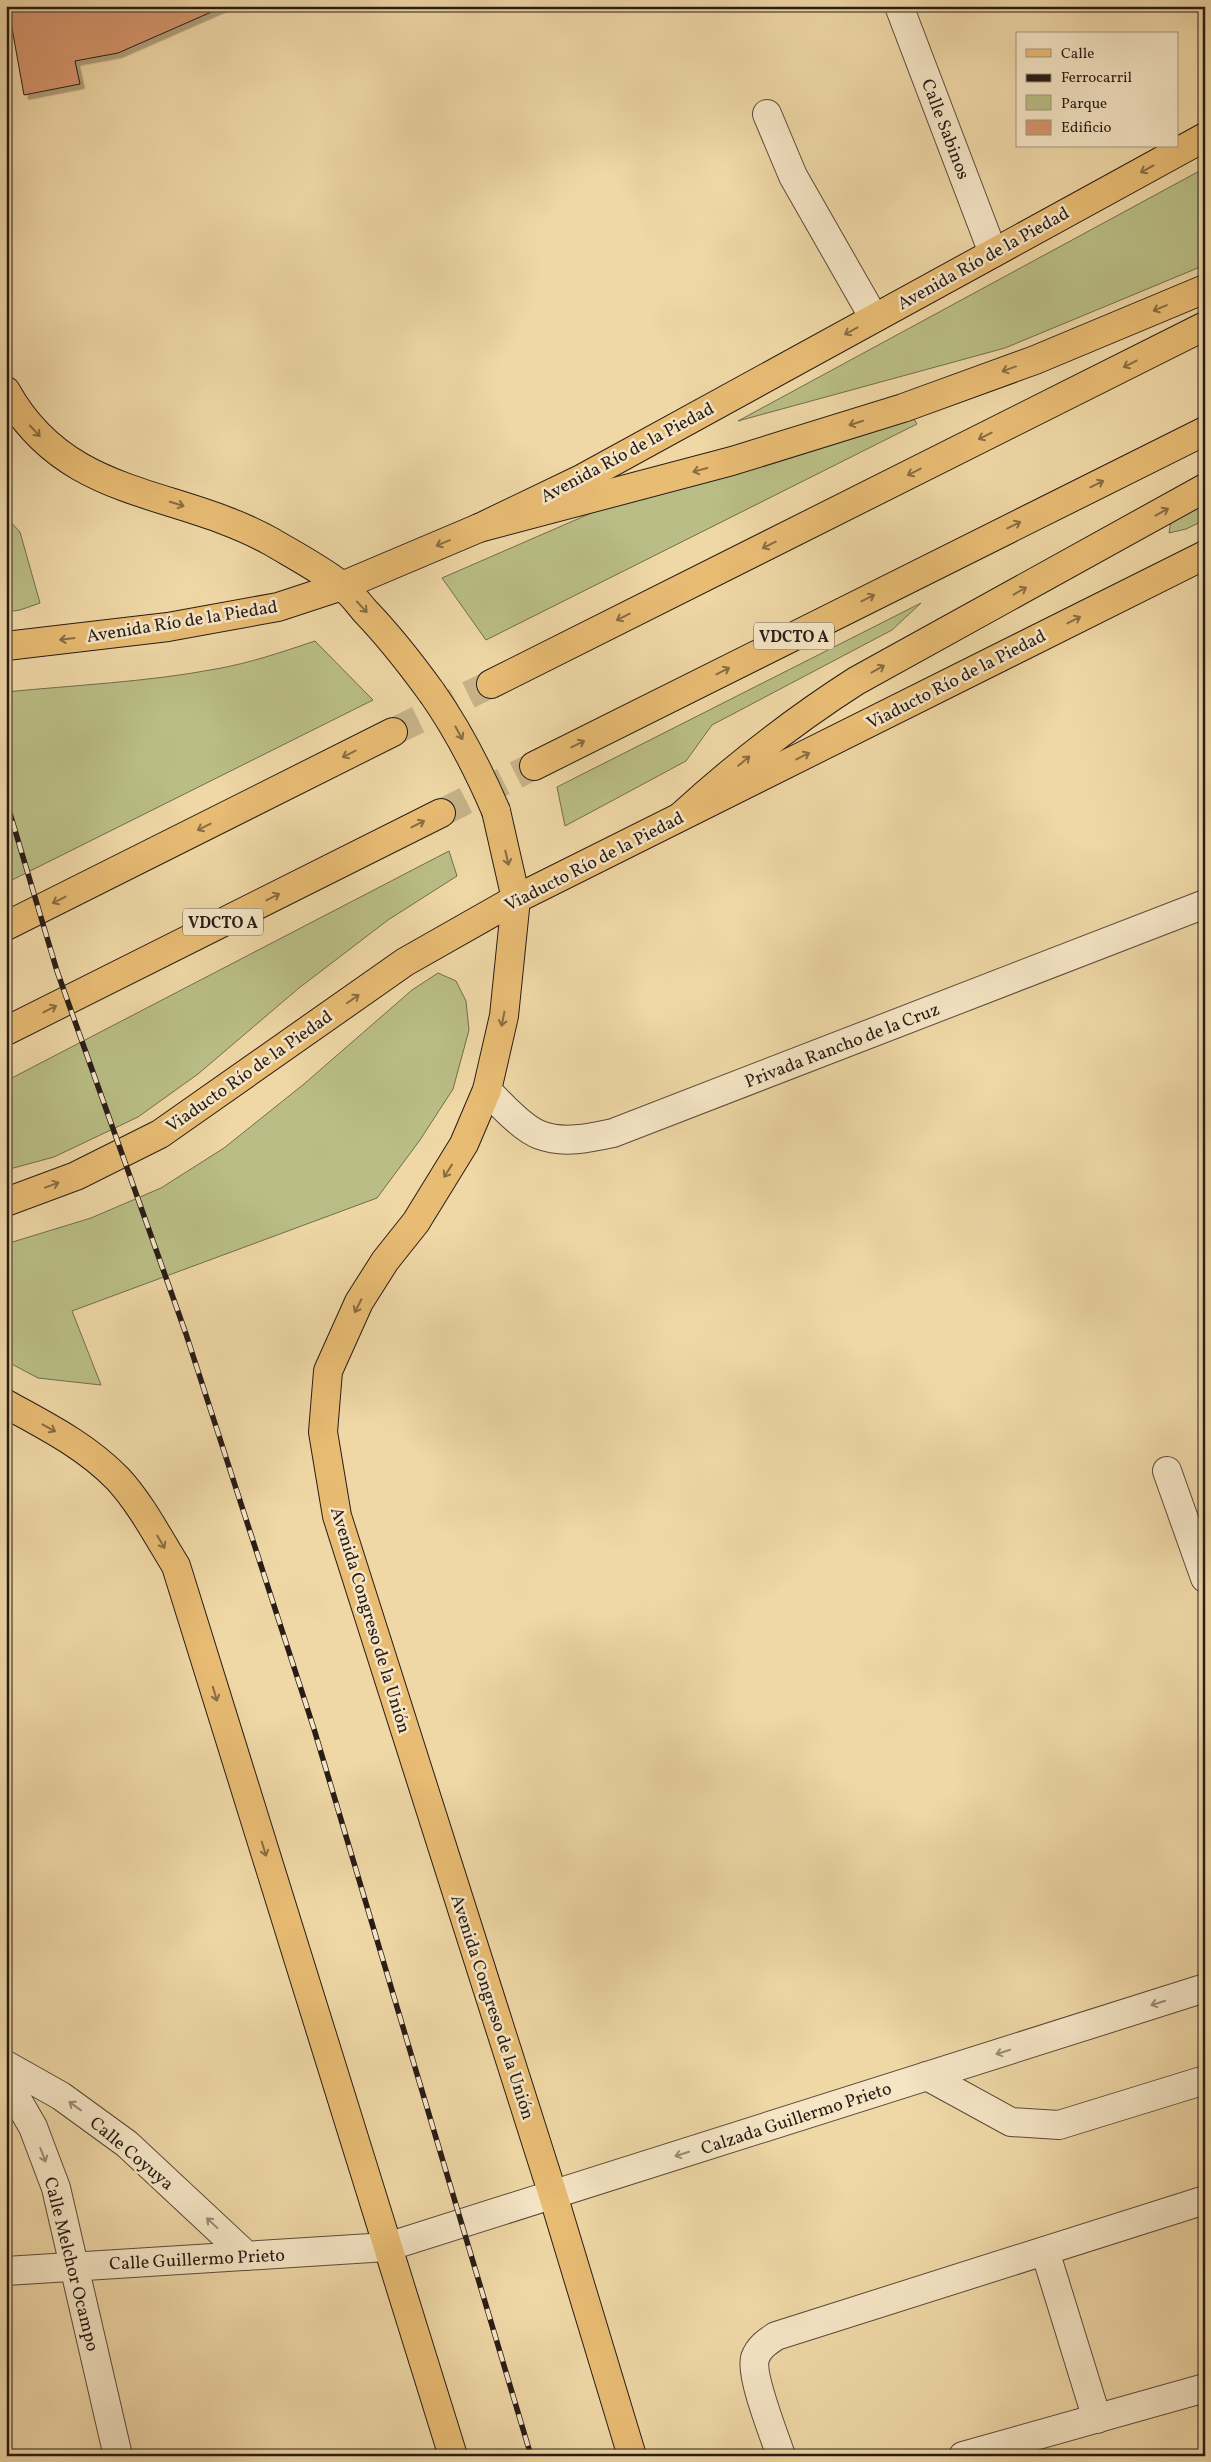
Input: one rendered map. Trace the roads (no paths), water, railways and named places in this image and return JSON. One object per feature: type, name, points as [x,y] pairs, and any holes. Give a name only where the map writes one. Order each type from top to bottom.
[{"type":"main road","name":"Avenida Río de la Piedad","points":[[6,646],[168,627],[278,607],[342,586],[479,528],[583,478],[1205,137]]},
{"type":"main road","points":[[479,528],[732,461],[903,408],[1035,360],[1205,289]]},
{"type":"main road","points":[[491,684],[1205,326]]},
{"type":"main road","name":"Avenida Congreso de la Unión","points":[[6,391],[26,421],[70,463],[102,479],[132,490],[214,515],[271,541],[342,586],[394,642],[457,729],[496,811],[516,899],[504,1016],[487,1090],[464,1144],[416,1222],[385,1261],[359,1302],[328,1371],[323,1432],[337,1516],[553,2195],[632,2456]]},
{"type":"main road","name":"VDCTO A","points":[[534,766],[1205,431]]},
{"type":"main road","points":[[681,816],[758,748],[848,686],[1205,488]]},
{"type":"main road","name":"Viaducto Río de la Piedad","points":[[6,1202],[76,1176],[160,1134],[405,962],[516,899],[1205,555]]},
{"type":"main road","points":[[6,926],[393,732]]},
{"type":"main road","name":"VDCTO A","points":[[6,1031],[440,813]]},
{"type":"main road","points":[[6,1404],[74,1442],[118,1480],[147,1518],[176,1566],[453,2456]]},
{"type":"street","name":"Calle Sabinos","points":[[899,6],[994,252]]},
{"type":"street","points":[[767,114],[793,176],[874,318]]},
{"type":"street","name":"Privada Rancho de la Cruz","points":[[487,1090],[509,1113],[540,1135],[577,1140],[613,1133],[1205,904]]},
{"type":"street","points":[[1167,1471],[1205,1578]]},
{"type":"street","name":"Calzada Guillermo Prieto","points":[[387,2247],[1205,1988]]},
{"type":"street","name":"Calle Coyuya","points":[[6,2065],[61,2096],[127,2144],[247,2256]]},
{"type":"street","points":[[928,2076],[1011,2122],[1059,2125],[1205,2080]]},
{"type":"street","name":"Calle Melchor Ocampo","points":[[6,2080],[33,2127],[56,2188],[118,2456]]},
{"type":"street","points":[[781,2456],[756,2376],[755,2359],[763,2345],[776,2336],[1205,2200]]},
{"type":"street","name":"Calle Guillermo Prieto","points":[[6,2271],[387,2247]]},
{"type":"street","points":[[1045,2251],[1098,2419]]},
{"type":"street","points":[[963,2456],[1205,2388]]},
{"type":"tunnel","points":[[393,732],[491,684]]},
{"type":"tunnel","points":[[441,813],[534,766]]},
{"type":"railway","points":[[6,800],[57,971],[186,1334],[314,1729],[531,2456]]}]
